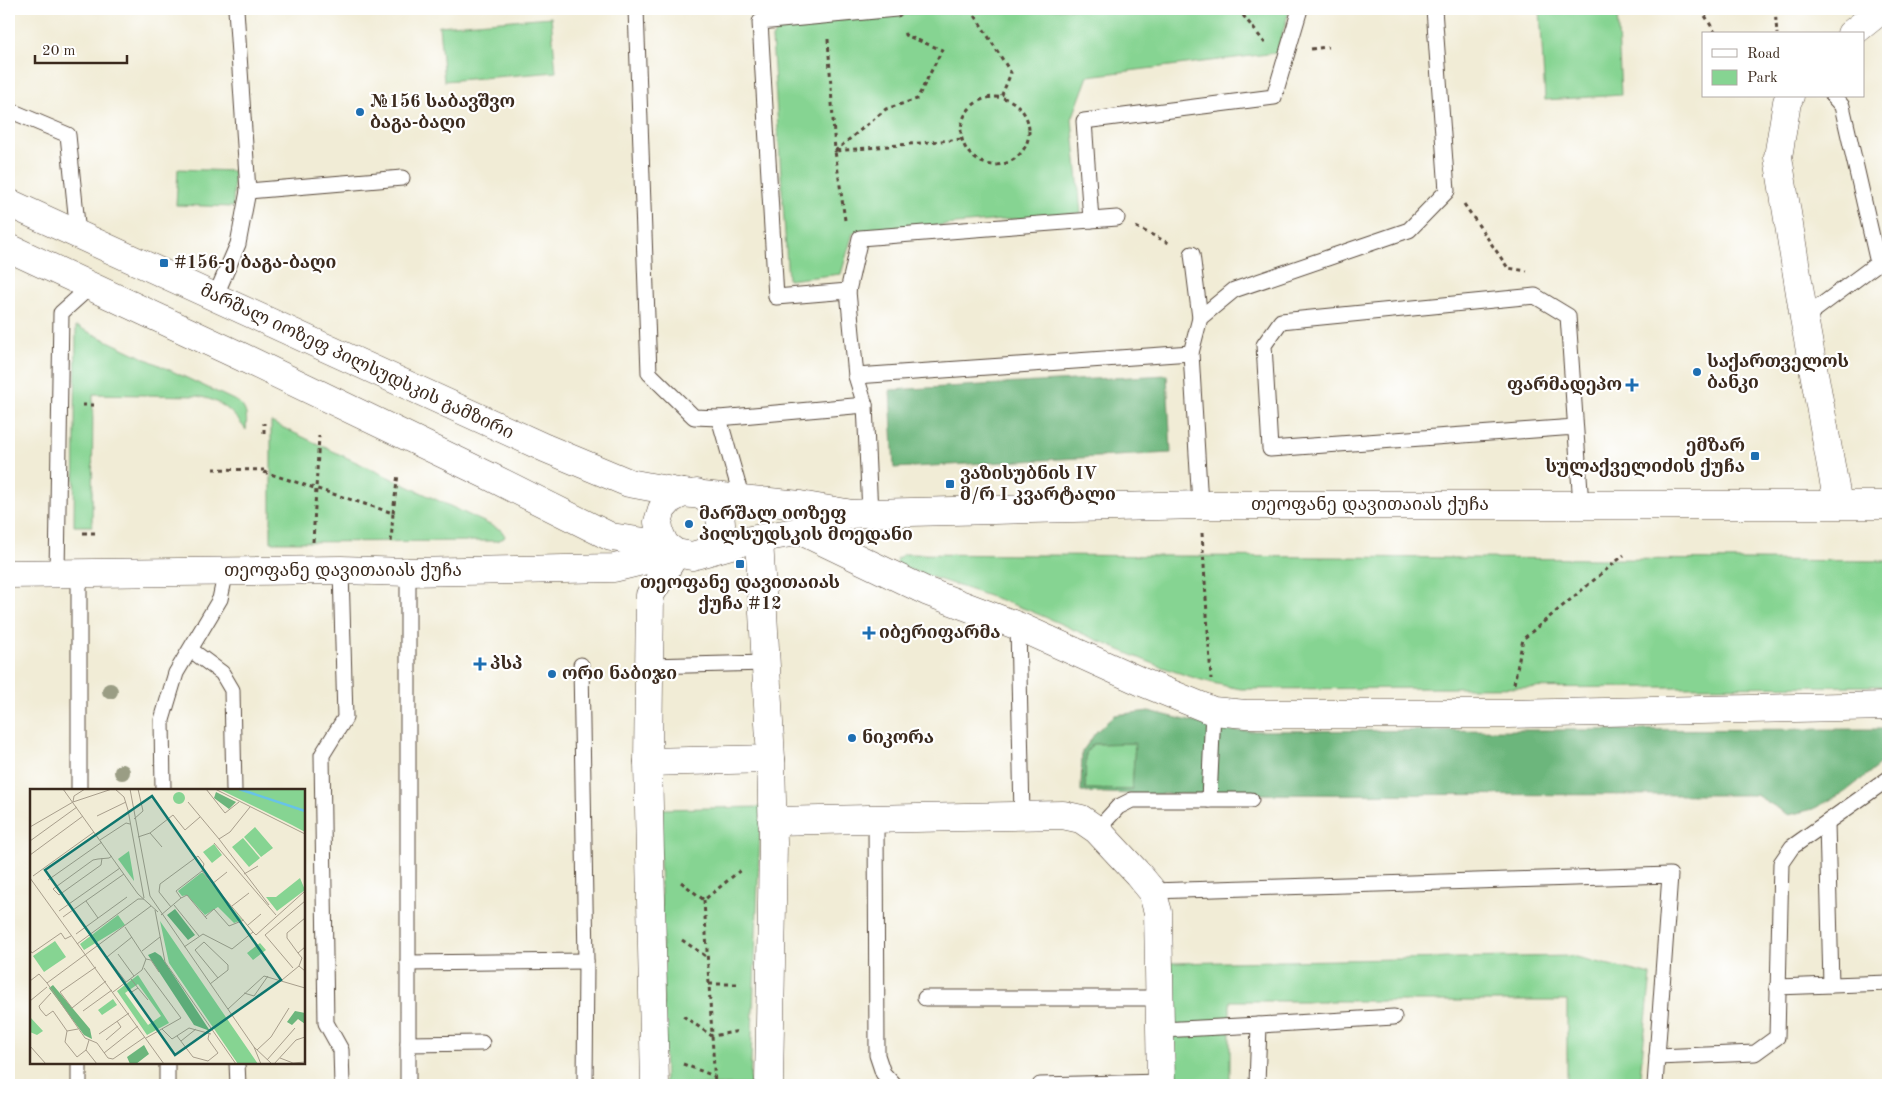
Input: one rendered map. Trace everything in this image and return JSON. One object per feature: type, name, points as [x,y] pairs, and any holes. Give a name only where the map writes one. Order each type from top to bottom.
[{"type":"main road","points":[[1853,32],[1882,9]]},
{"type":"main road","points":[[1789,98],[1778,157],[1804,318],[1838,504]]},
{"type":"main road","name":"მარშალ იოზეფ პილსუდსკის გამზირი","points":[[9,203],[545,448],[629,482],[690,493]]},
{"type":"main road","points":[[9,248],[383,425],[611,536],[671,549],[692,556],[707,550],[718,538],[721,524],[718,510],[710,500],[690,493],[671,499],[662,509],[658,522],[660,534],[671,549]]},
{"type":"main road","name":"თეოფანე დავითაიას ქუჩა","points":[[690,493],[861,514],[1200,505],[1888,505]]},
{"type":"main road","name":"თეოფანე დავითაიას ქუჩა","points":[[707,550],[745,540],[759,540],[800,531],[861,514]]},
{"type":"main road","points":[[800,531],[928,592],[1018,626],[1142,682],[1213,711],[1246,714],[1508,714],[1888,706]]},
{"type":"main road","points":[[759,540],[771,760],[769,1085]]},
{"type":"main road","points":[[655,1085],[648,762],[650,595],[671,549]]},
{"type":"main road","name":"თეოფანე დავითაიას ქუჩა","points":[[9,574],[341,570],[408,572],[614,568],[671,549]]},
{"type":"main road","points":[[648,762],[771,760]]},
{"type":"main road","points":[[772,832],[876,819],[1063,815],[1081,819],[1097,830],[1152,891],[1158,912],[1161,1084]]},
{"type":"lane","points":[[215,297],[238,244],[248,191],[236,9]]},
{"type":"lane","points":[[636,9],[649,373],[694,418],[719,418],[865,406]]},
{"type":"lane","points":[[752,9],[760,22],[776,297],[848,291]]},
{"type":"lane","points":[[760,22],[896,9]]},
{"type":"lane","points":[[1091,220],[1084,121],[1274,98],[1300,9]]},
{"type":"lane","points":[[1200,318],[1234,290],[1409,230],[1447,191],[1434,9]]},
{"type":"lane","points":[[1804,318],[1878,263],[1842,106],[1835,98]]},
{"type":"lane","points":[[9,110],[68,135],[78,234]]},
{"type":"lane","points":[[248,191],[402,178]]},
{"type":"lane","points":[[861,514],[865,406],[856,376],[848,291],[860,238],[1117,218]]},
{"type":"lane","points":[[1192,254],[1200,318],[1191,353],[1200,505]]},
{"type":"lane","points":[[79,789],[68,573],[61,314],[91,286]]},
{"type":"lane","points":[[1575,427],[1270,449],[1264,345],[1281,321],[1535,296],[1568,316],[1581,505]]},
{"type":"lane","points":[[856,376],[1191,353]]},
{"type":"lane","points":[[719,418],[742,499]]},
{"type":"lane","points":[[341,570],[345,718],[322,755],[326,1023],[341,1050],[342,1085]]},
{"type":"lane","points":[[163,789],[162,720],[176,673],[220,599],[226,571]]},
{"type":"lane","points":[[408,572],[408,1085]]},
{"type":"lane","points":[[1018,626],[1022,816]]},
{"type":"lane","points":[[191,650],[222,672],[232,690],[234,789]]},
{"type":"lane","points":[[649,666],[766,663]]},
{"type":"lane","points":[[581,665],[586,961],[585,1085]]},
{"type":"lane","points":[[1209,800],[1213,711]]},
{"type":"lane","points":[[1656,1057],[1755,1053],[1777,1037],[1780,863],[1792,847],[1888,779]]},
{"type":"lane","points":[[1097,830],[1118,807],[1132,800],[1251,800]]},
{"type":"lane","points":[[876,819],[877,1055],[883,1073],[894,1085]]},
{"type":"lane","points":[[1828,823],[1831,985]]},
{"type":"lane","points":[[1152,891],[1670,875],[1654,1085]]},
{"type":"lane","points":[[408,963],[586,961]]},
{"type":"lane","points":[[1777,987],[1888,983]]},
{"type":"lane","points":[[925,998],[1160,998]]},
{"type":"lane","points":[[1161,1030],[1394,1017]]},
{"type":"lane","points":[[1257,1085],[1259,1025]]},
{"type":"lane","points":[[408,1044],[482,1043]]},
{"type":"lane","points":[[78,1064],[78,1085]]},
{"type":"lane","points":[[167,1064],[167,1085]]},
{"type":"lane","points":[[238,1064],[238,1085]]},
{"type":"lane","points":[[1040,1085],[1161,1084]]},
{"type":"path","points":[[971,9],[1011,73],[1001,97]]},
{"type":"path","points":[[1701,9],[1715,32]]},
{"type":"path","points":[[1775,9],[1777,32]]},
{"type":"path","points":[[827,16],[835,150],[847,234],[860,238]]},
{"type":"path","points":[[835,150],[886,109],[917,99],[942,50],[905,35],[904,26]]},
{"type":"path","points":[[990,96],[1012,100],[1027,117],[1028,139],[1020,154],[1006,164],[984,163],[974,158],[966,149],[962,139],[961,128],[964,116],[970,107],[979,100],[990,96]]},
{"type":"path","points":[[835,150],[962,139]]},
{"type":"path","points":[[1459,197],[1508,268],[1534,272]]},
{"type":"path","points":[[1117,218],[1192,254]]},
{"type":"path","points":[[77,405],[94,405]]},
{"type":"path","points":[[264,423],[264,433]]},
{"type":"path","points":[[313,548],[319,436]]},
{"type":"path","points":[[213,469],[264,471],[394,513]]},
{"type":"path","points":[[390,548],[398,474]]},
{"type":"path","points":[[1200,505],[1213,711]]},
{"type":"path","points":[[83,533],[95,533]]},
{"type":"path","points":[[1508,714],[1523,638],[1624,555]]},
{"type":"path","points":[[715,1085],[704,900],[772,832]]},
{"type":"path","points":[[650,860],[704,900]]},
{"type":"path","points":[[653,996],[712,1036],[770,1026]]},
{"type":"green space","points":[[961,9],[1290,9],[1276,53],[1088,76],[1072,119],[1081,213],[853,233],[841,274],[788,280],[772,38],[783,24]]},
{"type":"green space","points":[[1540,9],[1617,9],[1621,95],[1545,100]]},
{"type":"green space","points":[[551,17],[556,72],[444,81],[439,26]]},
{"type":"green space","points":[[178,169],[234,171],[233,207],[176,205]]},
{"type":"green space","points":[[76,326],[238,402],[244,408],[247,418],[246,430],[225,407],[197,396],[93,394],[92,526],[74,526]]},
{"type":"green space","points":[[1167,375],[1171,453],[894,468],[890,390]]},
{"type":"green space","points":[[271,422],[501,530],[505,536],[497,541],[271,542]]},
{"type":"green space","points":[[904,554],[1888,561],[1888,686],[1241,689],[1213,683],[1159,666],[1028,610],[899,566],[896,559]]},
{"type":"green space","points":[[1149,711],[1230,731],[1888,729],[1888,758],[1845,792],[1813,809],[1789,815],[1756,795],[1133,794],[1081,792],[1082,752],[1096,732],[1115,715]],"holes":[[[1135,743],[1132,790],[1085,789],[1086,753],[1093,744]]]},
{"type":"green space","points":[[1135,743],[1132,790],[1085,789],[1086,753],[1093,744]]},
{"type":"green space","points":[[761,807],[750,1085],[665,1085],[659,809]]},
{"type":"green space","points":[[1572,956],[1651,975],[1639,1085],[1567,1085],[1567,1001],[1230,1001],[1230,1085],[1174,1085],[1169,963]]},
{"type":"place","name":"№156 საბავშვო ბაგა-ბაღი","points":[[360,112]]},
{"type":"place","name":"#156-ე ბაგა-ბაღი","points":[[164,263]]},
{"type":"place","name":"საქართველოს ბანკი","points":[[1697,372]]},
{"type":"place","name":"ფარმადეპო","points":[[1632,385]]},
{"type":"place","name":"ემზარ სულაქველიძის ქუჩა","points":[[1755,456]]},
{"type":"place","name":"ვაზისუბნის IV მ/რ I კვარტალი","points":[[950,484]]},
{"type":"place","name":"მარშალ იოზეფ პილსუდსკის მოედანი","points":[[689,524]]},
{"type":"place","name":"თეოფანე დავითაიას ქუჩა #12","points":[[740,564]]},
{"type":"place","name":"იბერიფარმა","points":[[869,633]]},
{"type":"place","name":"პსპ","points":[[480,664]]},
{"type":"place","name":"ორი ნაბიჯი","points":[[552,674]]},
{"type":"place","name":"ნიკორა","points":[[852,738]]}]
